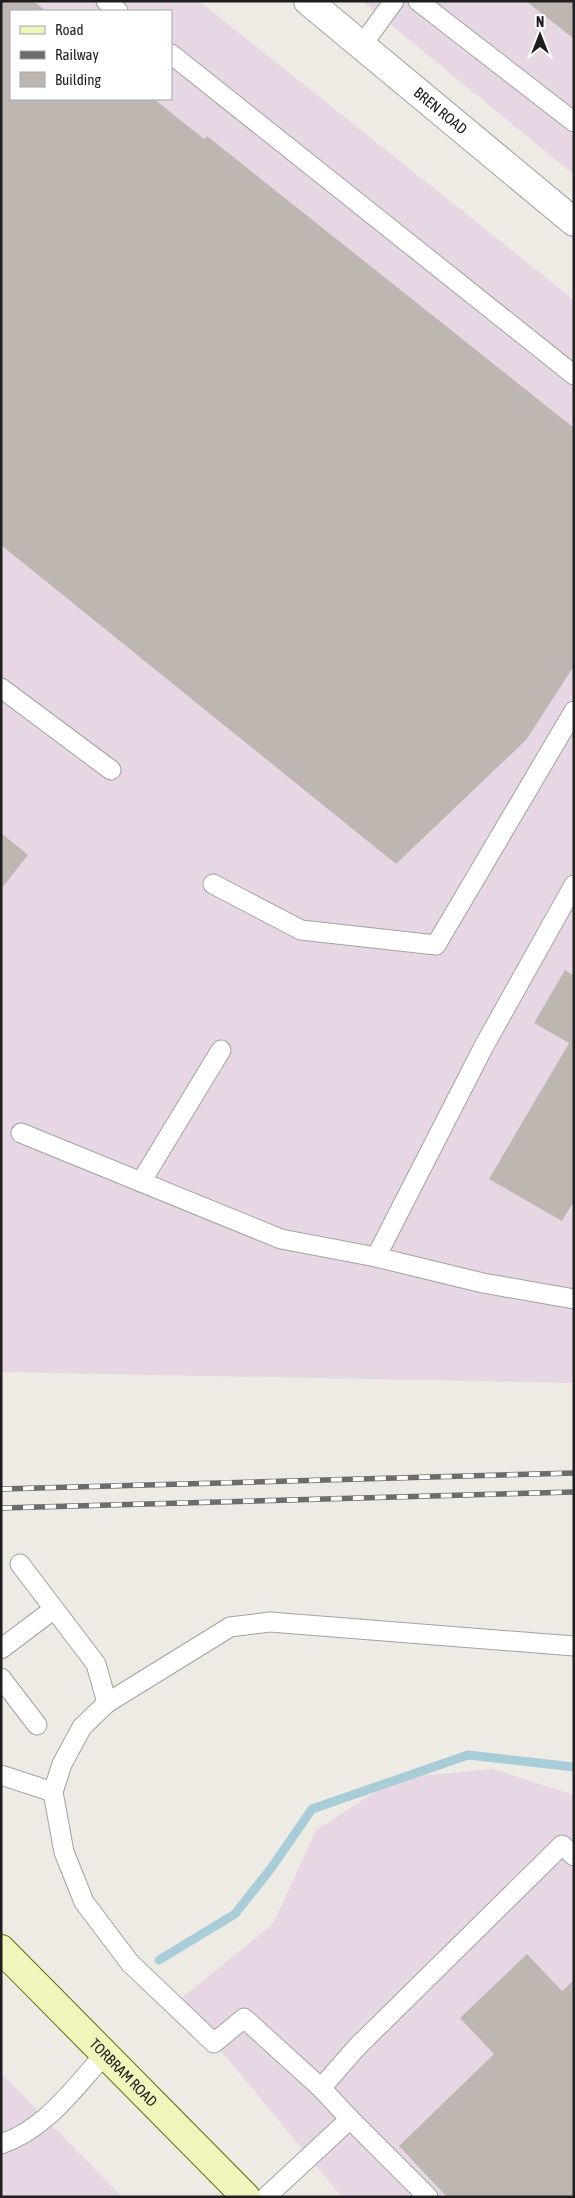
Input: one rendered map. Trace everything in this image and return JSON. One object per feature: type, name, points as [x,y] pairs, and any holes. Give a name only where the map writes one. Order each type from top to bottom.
[{"type":"main road","name":"TORBRAM ROAD","points":[[1,1948],[246,2197]]},
{"type":"street","name":"BREN ROAD","points":[[308,1],[574,222]]},
{"type":"lane","points":[[106,1],[117,10]]},
{"type":"lane","points":[[362,46],[394,1]]},
{"type":"lane","points":[[418,1],[574,122]]},
{"type":"lane","points":[[172,55],[574,375]]},
{"type":"lane","points":[[1,688],[111,770]]},
{"type":"lane","points":[[213,884],[301,930],[436,945],[574,711]]},
{"type":"lane","points":[[376,1257],[484,1046],[574,885]]},
{"type":"lane","points":[[141,1182],[221,1050]]},
{"type":"lane","points":[[20,1133],[282,1239],[376,1257],[483,1283],[574,1299]]},
{"type":"lane","points":[[20,1564],[96,1664],[107,1703]]},
{"type":"lane","points":[[1,1648],[54,1609]]},
{"type":"lane","points":[[428,2197],[321,2088],[244,2018],[214,2043],[130,1963],[84,1902],[64,1852],[53,1792],[62,1764],[82,1727],[107,1703],[230,1627],[270,1622],[574,1646]]},
{"type":"lane","points":[[1,1678],[38,1725]]},
{"type":"lane","points":[[1,1775],[53,1792]]},
{"type":"lane","points":[[321,2088],[357,2048],[562,1846],[574,1856]]},
{"type":"lane","points":[[1,2144],[16,2139],[48,2117],[105,2054]]},
{"type":"lane","points":[[266,2197],[350,2119]]},
{"type":"shaded area","points":[[1,1],[199,1],[574,300],[574,1383],[1,1372]]},
{"type":"shaded area","points":[[362,1],[574,1],[574,175]]},
{"type":"shaded area","points":[[493,1769],[574,1795],[574,2197],[342,2197],[179,2000],[273,1924],[316,1830],[397,1778]]},
{"type":"shaded area","points":[[1,2073],[122,2197],[1,2197]]},
{"type":"building","points":[[1,1],[33,1],[45,10],[10,10],[10,100],[155,100],[204,139],[207,136],[574,428],[574,666],[526,740],[396,864],[1,545]]},
{"type":"building","points":[[526,1],[574,1],[574,39]]},
{"type":"building","points":[[1,833],[28,855],[1,889]]},
{"type":"building","points":[[565,970],[574,976],[574,1201],[562,1221],[489,1179],[569,1043],[534,1023]]},
{"type":"building","points":[[527,1954],[562,1991],[574,1980],[574,2197],[447,2197],[399,2146],[494,2054],[460,2018]]},
{"type":"waterway","points":[[159,1960],[235,1914],[272,1867],[312,1809],[468,1755],[574,1767]]},
{"type":"railway","points":[[1,1489],[574,1473]]},
{"type":"railway","points":[[1,1508],[574,1492]]}]
